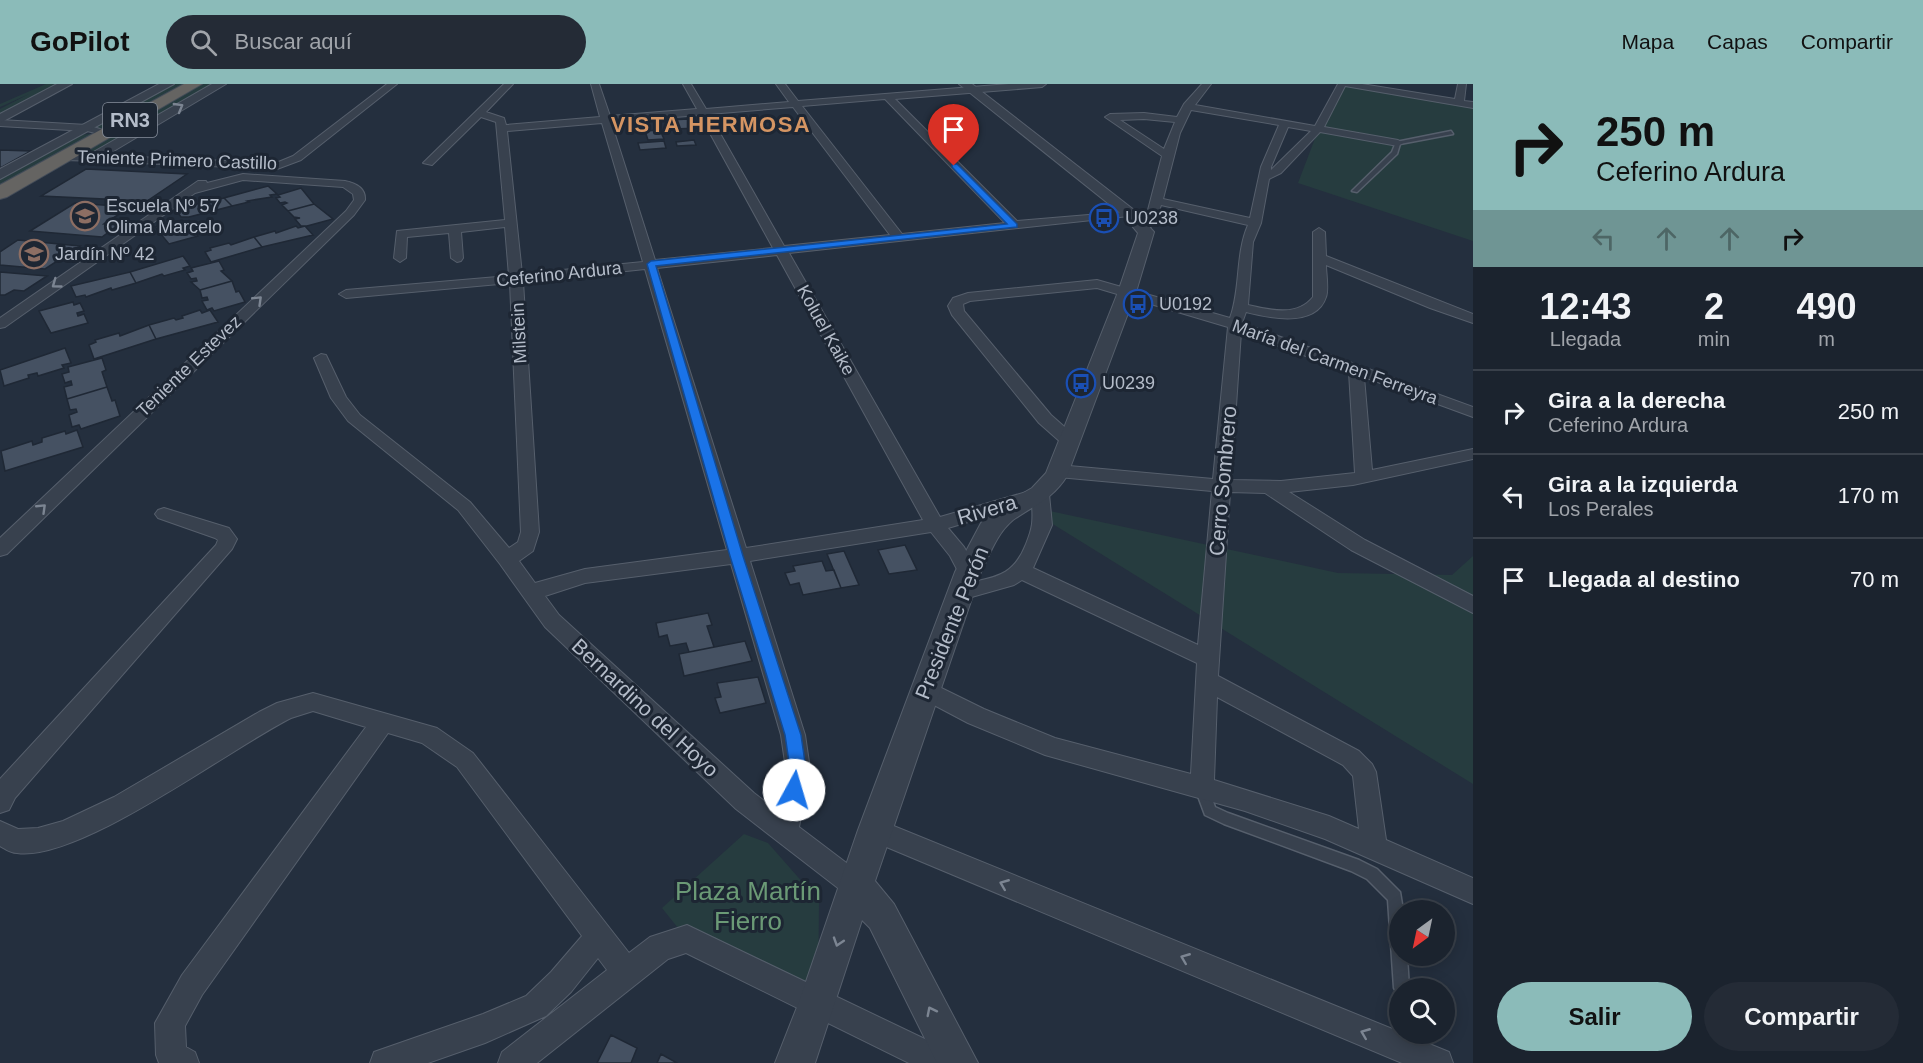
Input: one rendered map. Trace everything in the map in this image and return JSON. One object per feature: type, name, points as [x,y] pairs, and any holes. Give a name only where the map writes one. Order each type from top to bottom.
[{"type":"highway","name":"RN3","points":[[0,193],[195,84]]},
{"type":"street","points":[[0,121],[66,84]]},
{"type":"street","points":[[0,175],[168,84]]},
{"type":"street","points":[[92,158],[219,84]]},
{"type":"street","name":"Teniente Primero Castillo","points":[[65,156],[220,169],[289,163],[393,84]]},
{"type":"street","points":[[428,163],[509,84]]},
{"type":"street","points":[[595,84],[793,735],[798,769],[785,832]]},
{"type":"street","name":"Koluel Kaike","points":[[687,84],[935,525],[957,552],[964,582]]},
{"type":"street","points":[[780,84],[899,238]]},
{"type":"street","points":[[480,113],[501,120],[502,128],[888,97],[969,87],[1042,84]]},
{"type":"street","name":"Presidente Perón","points":[[795,1063],[818,1002],[873,830],[964,582],[990,529],[1004,515],[1040,494],[1058,471],[1127,292],[1157,201],[1167,155],[1179,120],[1187,106],[1207,84]]},
{"type":"street","points":[[1265,177],[1277,171],[1320,128],[1344,84],[1473,105]]},
{"type":"street","points":[[1459,103],[1462,84]]},
{"type":"street","points":[[969,87],[1129,213],[1146,232]]},
{"type":"street","points":[[888,97],[1014,225]]},
{"type":"street","points":[[1187,106],[1398,143]]},
{"type":"street","points":[[1167,155],[1110,117],[1144,116],[1179,120]]},
{"type":"street","points":[[0,121],[87,128],[108,133]]},
{"type":"street","name":"Cerro Sombrero","points":[[1202,788],[1207,670],[1235,324],[1241,307],[1247,242],[1255,223],[1266,167],[1285,123]]},
{"type":"street","name":"Milstein","points":[[502,128],[516,279],[530,532],[526,546],[507,559]]},
{"type":"street","points":[[0,324],[220,169],[224,177],[243,177]]},
{"type":"street","name":"Teniente Primero Castillo","points":[[190,190],[243,177],[345,184]]},
{"type":"street","name":"Teniente Estevez","points":[[0,549],[355,208],[360,196],[356,189],[345,184]]},
{"type":"street","points":[[1157,201],[1255,223]]},
{"type":"street","name":"Ceferino Ardura","points":[[346,294],[516,279],[1129,213],[1153,213]]},
{"type":"street","points":[[400,258],[400,234],[511,223]]},
{"type":"street","points":[[455,229],[457,258]]},
{"type":"street","points":[[1241,307],[1272,315],[1288,316],[1317,303],[1320,297],[1319,232]]},
{"type":"street","points":[[1321,259],[1344,266],[1414,297],[1473,319]]},
{"type":"street","name":"María del Carmen Ferreyra","points":[[1071,442],[1045,419],[957,312],[955,306],[958,301],[968,297],[1097,284],[1235,324],[1473,412]]},
{"type":"street","name":"Bernardino del Hoyo","points":[[321,358],[339,398],[354,418],[464,506],[507,559],[552,621],[745,801],[855,886],[882,916],[958,1063]]},
{"type":"street","points":[[1356,370],[1364,476]]},
{"type":"street","points":[[1058,471],[1268,487],[1327,484],[1473,454]]},
{"type":"street","points":[[1268,487],[1358,545],[1473,605]]},
{"type":"street","points":[[964,582],[1007,580],[1022,571],[1030,558],[1043,525],[1040,494]]},
{"type":"street","name":"Rivera","points":[[531,593],[585,576],[737,556],[935,525],[1040,494]]},
{"type":"street","points":[[0,802],[6,790],[223,549],[228,539],[222,532],[164,514]]},
{"type":"street","points":[[1022,571],[1207,670],[1351,758],[1364,772],[1374,848]]},
{"type":"street","points":[[925,688],[976,716],[1053,747],[1245,800],[1329,828],[1473,891]]},
{"type":"street","points":[[0,833],[11,841],[23,843],[51,837],[98,819],[285,710],[313,702],[429,735],[465,760],[626,972]]},
{"type":"street","points":[[184,1063],[171,1055],[170,1023],[192,985],[383,722]]},
{"type":"street","points":[[873,830],[1389,1035]]},
{"type":"street","points":[[385,1063],[485,1028],[536,1006],[561,982],[599,936]]},
{"type":"street","points":[[513,1063],[660,947],[687,939],[941,1063]]},
{"type":"street","points":[[1410,1044],[1438,1063]]},
{"type":"lane","points":[[1355,191],[1395,153],[1398,143],[1451,133]]},
{"type":"lane","points":[[1202,788],[1210,811],[1372,874],[1395,897],[1401,978]]},
{"type":"green space","points":[[46,84],[60,84],[0,115],[0,109],[29,94],[0,107],[0,104]]},
{"type":"green space","points":[[173,84],[187,84],[105,129],[96,129],[97,126]]},
{"type":"green space","points":[[202,84],[213,84],[93,153],[79,153]]},
{"type":"green space","points":[[1342,84],[1473,105],[1473,241],[1298,183],[1319,128]]},
{"type":"green space","points":[[91,134],[0,186],[0,177],[78,135]]},
{"type":"green space","points":[[1022,505],[1338,573],[1452,575],[1473,556],[1473,784]]},
{"type":"green space","name":"Plaza Martín Fierro","points":[[744,834],[768,843],[819,901],[818,1002],[686,938],[662,908]]},
{"type":"building","points":[[670,120],[699,121],[701,128],[673,129]]},
{"type":"building","points":[[660,130],[664,139],[648,140],[645,131]]},
{"type":"building","points":[[694,140],[696,145],[677,146],[676,142]]},
{"type":"building","points":[[664,141],[666,148],[640,150],[638,143]]},
{"type":"building","points":[[0,150],[31,151],[0,168]]},
{"type":"building","points":[[86,169],[187,174],[147,201],[41,196]]},
{"type":"building","points":[[268,186],[277,194],[232,206],[224,198]]},
{"type":"building","points":[[301,188],[314,204],[288,211],[282,205],[287,203],[280,203],[276,198],[280,197],[278,195]]},
{"type":"building","points":[[224,198],[232,206],[189,217],[181,217],[175,209]]},
{"type":"building","name":"Escuela Nº 57 Olima Marcelo","points":[[75,203],[130,207],[104,224],[118,225],[102,237],[30,231]]},
{"type":"building","points":[[314,204],[333,219],[301,226],[295,219],[300,218],[294,217],[288,211]]},
{"type":"building","points":[[182,220],[189,221],[193,227],[188,229],[189,231],[194,229],[198,236],[169,244],[155,227]]},
{"type":"building","points":[[296,226],[298,228],[305,226],[313,235],[262,247],[254,237],[275,231],[276,233]]},
{"type":"building","points":[[254,237],[262,247],[211,262],[205,252],[211,250],[210,248],[229,243],[231,245]]},
{"type":"building","points":[[18,240],[80,246],[45,269],[0,265],[0,252]]},
{"type":"building","points":[[183,256],[190,266],[183,268],[185,270],[164,276],[162,274],[136,283],[130,272]]},
{"type":"building","points":[[219,261],[224,270],[221,271],[232,281],[200,290],[191,282],[197,281],[196,278],[191,279],[187,273],[193,271],[191,268]]},
{"type":"building","points":[[0,272],[47,276],[24,291],[14,290],[0,295]]},
{"type":"building","points":[[130,272],[136,283],[112,290],[111,288],[86,297],[85,295],[76,297],[71,286]]},
{"type":"building","points":[[232,281],[236,292],[239,291],[245,302],[214,311],[212,308],[207,310],[202,301],[208,300],[207,297],[202,298],[200,290]]},
{"type":"building","points":[[73,302],[74,305],[80,303],[84,311],[77,313],[78,316],[84,314],[88,323],[51,333],[39,311]]},
{"type":"building","points":[[200,310],[202,313],[210,310],[218,322],[156,339],[149,325],[174,318],[176,320],[183,318],[182,316]]},
{"type":"building","points":[[149,325],[156,339],[94,359],[89,345],[96,342],[95,340],[119,333],[120,336]]},
{"type":"building","points":[[65,348],[71,363],[62,365],[64,368],[38,376],[37,373],[28,375],[29,378],[4,386],[0,370]]},
{"type":"building","points":[[102,358],[106,370],[102,372],[107,387],[67,399],[64,387],[72,385],[71,381],[65,383],[62,374],[69,372],[68,367]]},
{"type":"building","points":[[107,387],[112,401],[115,400],[120,416],[81,429],[79,425],[72,427],[69,415],[77,412],[76,409],[70,410],[67,399]]},
{"type":"building","points":[[77,430],[83,447],[5,471],[1,451],[32,441],[33,445],[42,442],[42,438]]},
{"type":"building","points":[[905,545],[917,570],[889,574],[878,550]]},
{"type":"building","points":[[844,551],[859,585],[841,588],[827,554]]},
{"type":"building","points":[[822,561],[826,571],[834,570],[841,588],[803,595],[799,583],[790,585],[785,573],[795,571],[793,566]]},
{"type":"building","points":[[708,613],[712,625],[707,626],[714,647],[689,652],[686,643],[670,646],[667,635],[659,637],[656,623]]},
{"type":"building","points":[[745,641],[752,661],[684,676],[679,654]]},
{"type":"building","points":[[758,677],[766,703],[720,713],[715,698],[721,697],[717,683]]},
{"type":"building","points":[[611,1035],[637,1048],[631,1063],[597,1063]]},
{"type":"building","points":[[661,1054],[677,1063],[657,1063]]},
{"type":"place","name":"Escuela Nº 57 Olima Marcelo","points":[[85,216]]},
{"type":"place","name":"U0238","points":[[1104,218]]},
{"type":"place","name":"Jardín Nº 42","points":[[34,254]]},
{"type":"place","name":"U0192","points":[[1138,304]]},
{"type":"place","name":"U0239","points":[[1081,383]]},
{"type":"district","name":"VISTA HERMOSA","points":[[711,124]]},
{"type":"route","points":[[794,790],[798,769],[793,735],[737,556],[651,264],[1014,225],[954,166]]}]
